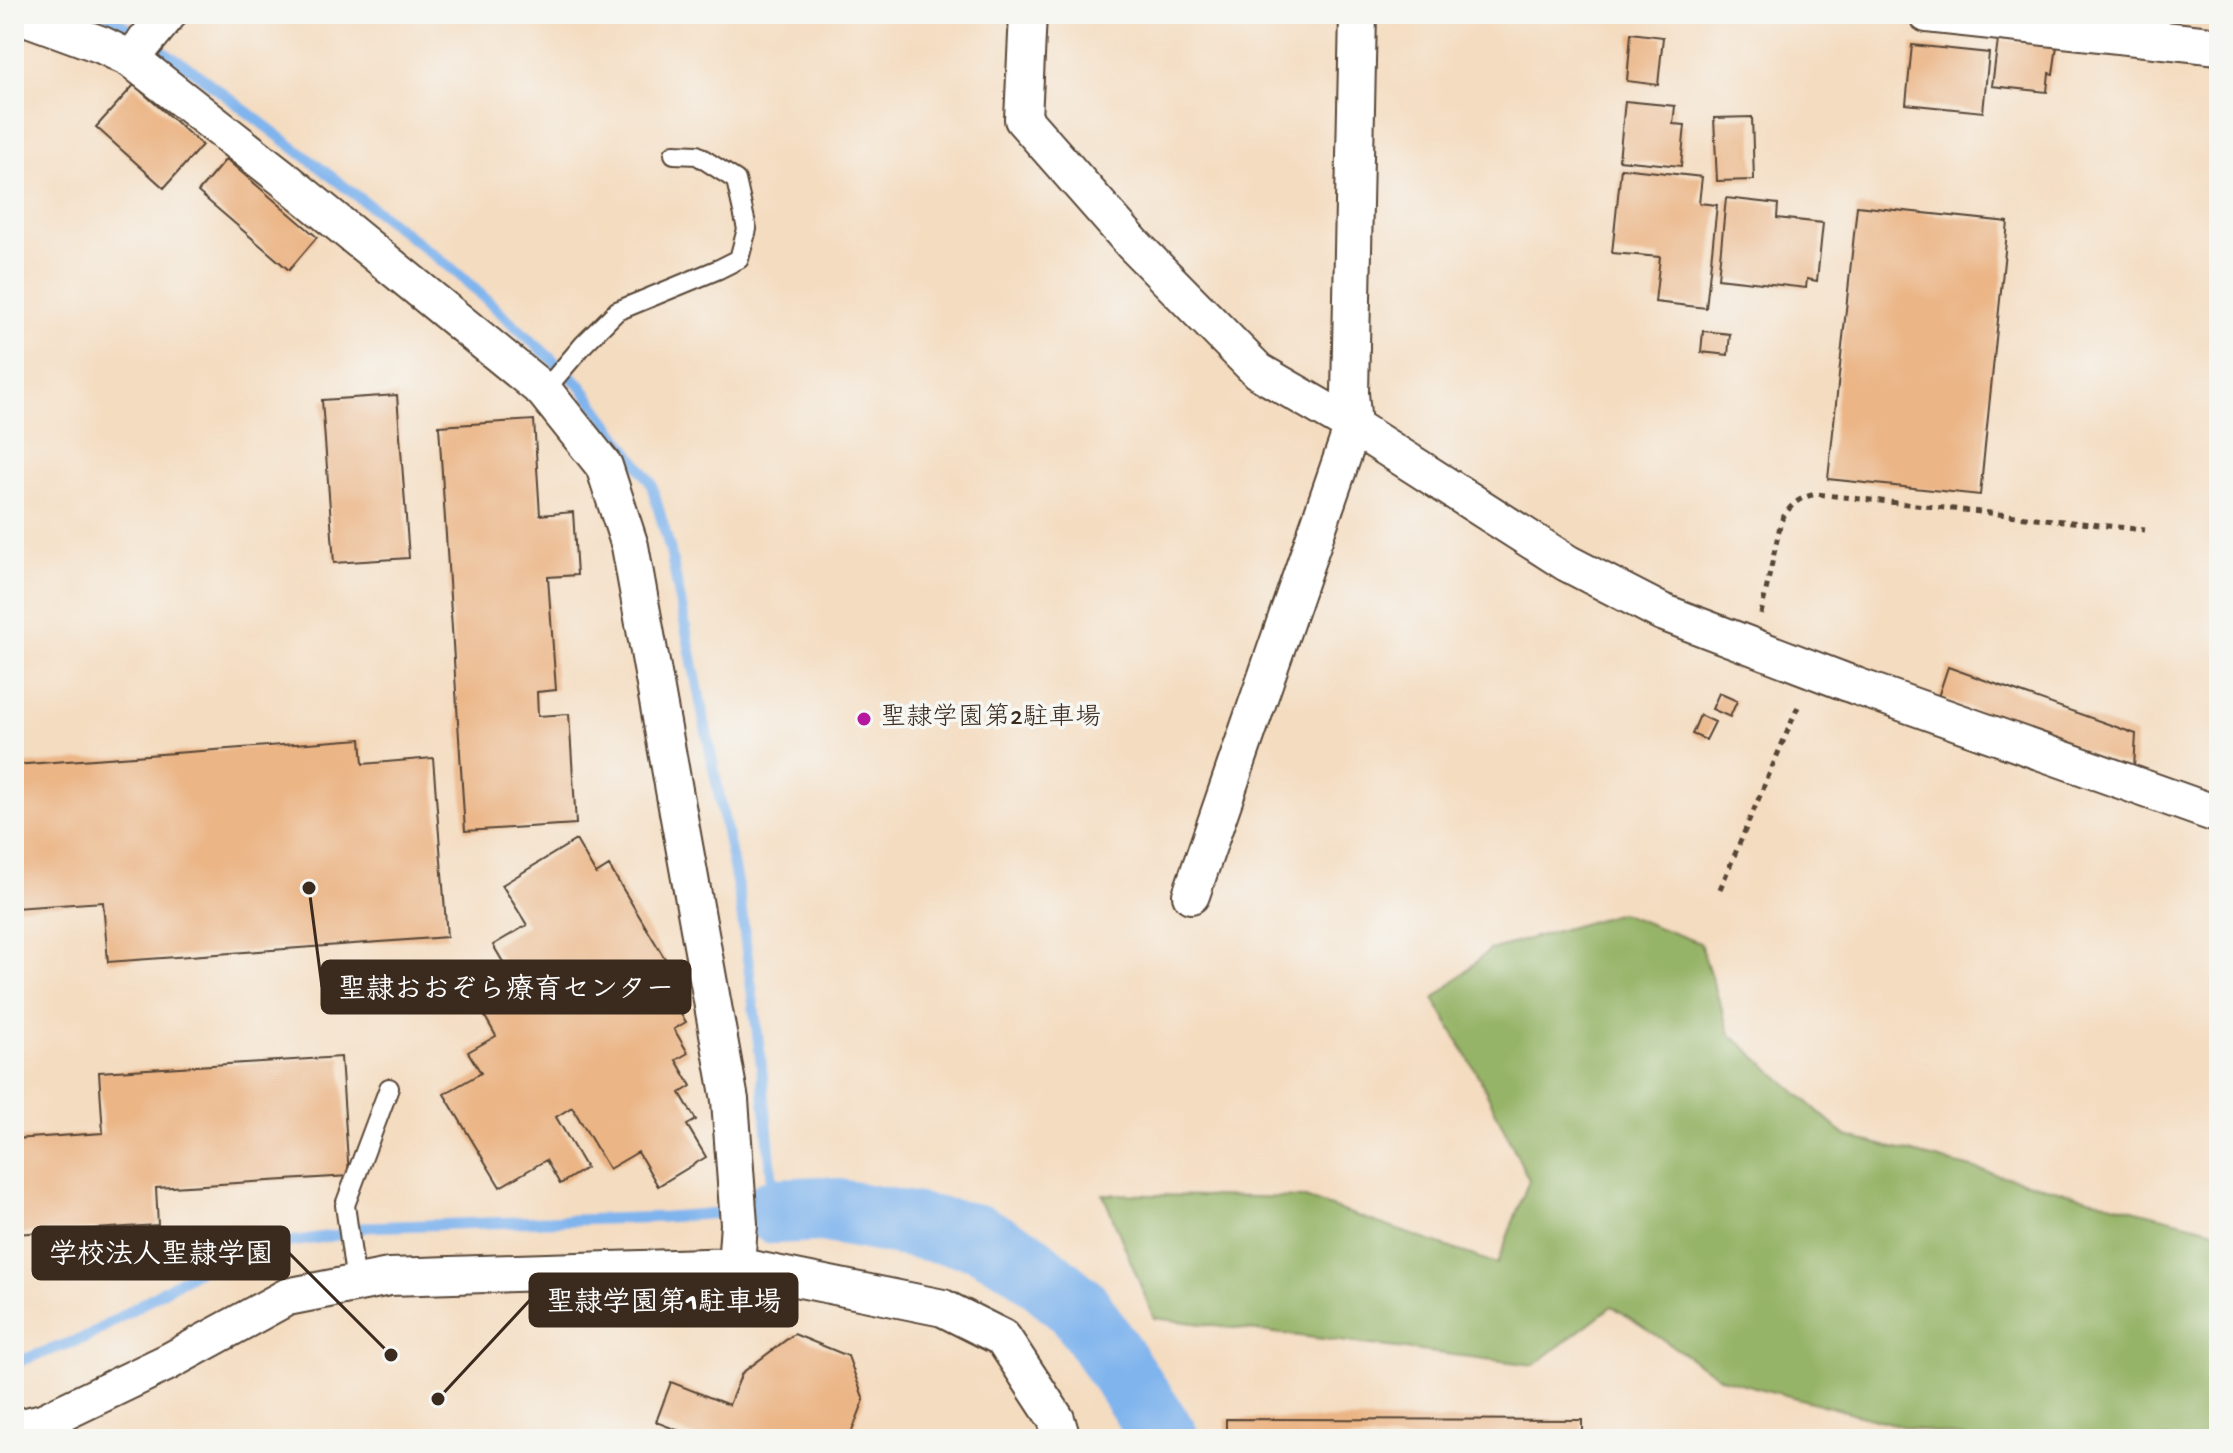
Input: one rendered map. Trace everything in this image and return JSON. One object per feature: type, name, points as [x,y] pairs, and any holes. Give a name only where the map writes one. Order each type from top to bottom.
[{"type":"street","points":[[17,14],[136,54],[283,178],[545,390],[604,466],[630,546],[730,1100],[739,1224],[736,1266]]},
{"type":"street","points":[[136,54],[168,14]]},
{"type":"street","points":[[1028,14],[1023,119],[1133,244],[1258,371],[1353,426],[1567,563],[1662,612],[2219,815]]},
{"type":"street","points":[[1191,895],[1353,426],[1350,393],[1358,14]]},
{"type":"street","points":[[1927,14],[2219,46]]},
{"type":"street","points":[[14,1429],[43,1422],[71,1409],[168,1362],[287,1297],[354,1270],[389,1277],[736,1266],[943,1308],[1003,1338],[1056,1419],[1062,1439]]},
{"type":"lane","points":[[545,390],[617,311],[739,259],[747,229],[736,180],[697,155],[674,154]]},
{"type":"lane","points":[[354,1270],[345,1205],[389,1088]]},
{"type":"path","points":[[1751,646],[1758,628],[1781,521],[1789,507],[1801,498],[1816,494],[2145,530]]},
{"type":"path","points":[[1720,889],[1813,669]]},
{"type":"green space","points":[[1620,913],[1700,943],[1730,1034],[1846,1136],[2219,1231],[2219,1439],[1972,1439],[1905,1427],[1721,1378],[1612,1306],[1534,1365],[1154,1318],[1103,1194],[1305,1198],[1497,1264],[1529,1180],[1480,1079],[1434,999],[1490,950]]},
{"type":"building","points":[[1631,33],[1663,37],[1658,85],[1627,81]]},
{"type":"building","points":[[1998,40],[2057,46],[2047,92],[1992,86]]},
{"type":"building","points":[[1912,45],[1989,53],[1983,112],[1906,104]]},
{"type":"building","points":[[134,85],[202,145],[164,188],[96,127]]},
{"type":"building","points":[[1625,101],[1675,106],[1673,124],[1685,125],[1681,166],[1619,160]]},
{"type":"building","points":[[1752,117],[1754,180],[1717,181],[1714,118]]},
{"type":"building","points":[[226,159],[317,237],[289,270],[198,192]]},
{"type":"building","points":[[1621,168],[1702,177],[1699,203],[1717,205],[1706,308],[1655,302],[1660,257],[1612,253]]},
{"type":"building","points":[[1726,198],[1778,204],[1777,218],[1823,223],[1817,281],[1807,279],[1806,288],[1718,278]]},
{"type":"building","points":[[1857,206],[2008,222],[1980,495],[1828,479]]},
{"type":"building","points":[[1703,331],[1730,334],[1728,355],[1701,352]]},
{"type":"building","points":[[397,395],[409,558],[334,563],[322,400]]},
{"type":"building","points":[[534,420],[540,515],[573,512],[577,575],[548,577],[556,690],[537,692],[538,716],[569,714],[576,824],[465,831],[439,426]]},
{"type":"building","points":[[1948,667],[2136,734],[2134,768],[1938,697]]},
{"type":"building","points":[[1719,693],[1737,701],[1730,717],[1712,709]]},
{"type":"building","points":[[1700,715],[1715,722],[1706,740],[1692,734]]},
{"type":"building","points":[[361,739],[363,764],[433,758],[447,937],[108,962],[103,902],[14,908],[14,765]]},
{"type":"building","points":[[576,840],[596,874],[609,866],[673,972],[660,979],[686,1022],[674,1029],[688,1053],[676,1060],[691,1086],[680,1093],[696,1120],[687,1125],[706,1157],[658,1186],[638,1152],[609,1169],[572,1107],[556,1117],[586,1168],[560,1184],[546,1160],[500,1187],[444,1094],[481,1073],[468,1052],[496,1036],[483,1013],[520,991],[493,945],[527,925],[502,885]]},
{"type":"building","points":[[341,1057],[349,1176],[156,1188],[158,1225],[14,1234],[14,1139],[103,1133],[99,1072]]},
{"type":"building","points":[[794,1334],[848,1356],[864,1400],[849,1439],[700,1439],[656,1422],[671,1382],[729,1405],[742,1373]]},
{"type":"building","points":[[1226,1419],[1582,1420],[1582,1439],[1226,1439]]},
{"type":"waterway","points":[[14,1363],[87,1337],[193,1273],[242,1249],[345,1234],[365,1227],[666,1217],[720,1213],[733,1208],[775,1211],[761,1062],[740,900],[670,549],[651,483],[581,386],[456,272],[191,69],[106,14]]},
{"type":"waterway","points":[[775,1211],[822,1209],[977,1237],[1023,1261],[1079,1308],[1166,1439]]},
{"type":"place","name":"聖隷学園第2駐車場","points":[[864,719]]},
{"type":"place","name":"聖隷おおぞら療育センター","points":[[309,888]]},
{"type":"place","name":"学校法人聖隷学園","points":[[391,1355]]},
{"type":"place","name":"聖隷学園第1駐車場","points":[[438,1399]]}]
